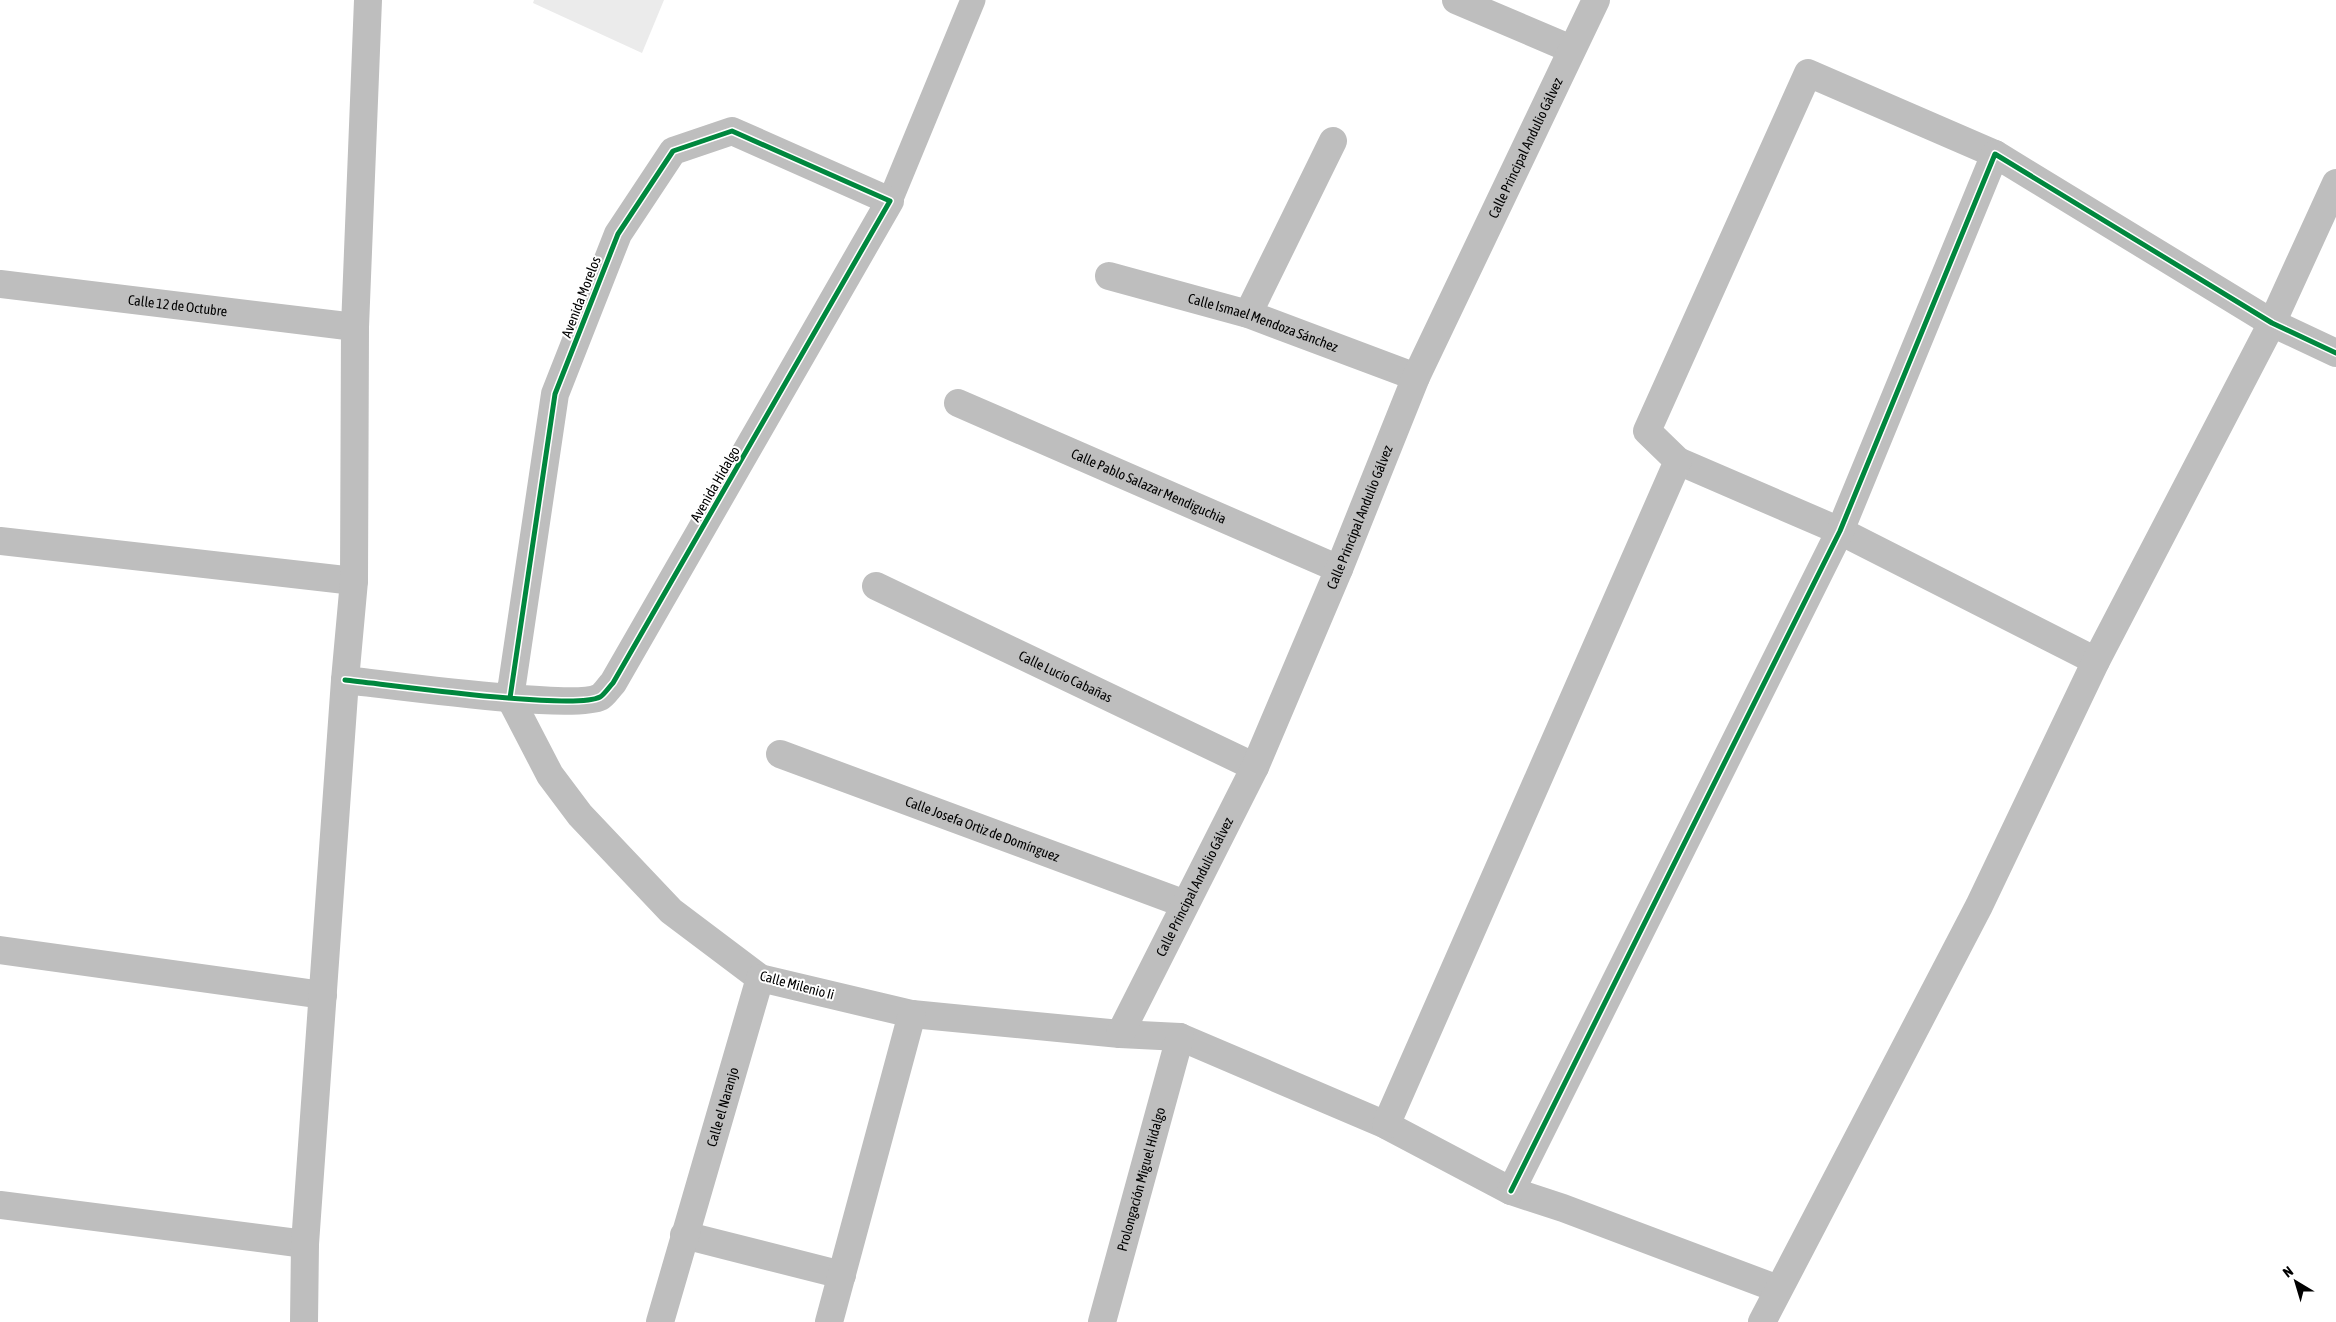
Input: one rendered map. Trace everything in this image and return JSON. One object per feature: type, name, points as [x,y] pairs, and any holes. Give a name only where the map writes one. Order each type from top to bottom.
[{"type":"street","points":[[304,1322],[305,1244],[345,680],[354,582],[354,327],[368,0]]},
{"type":"street","points":[[1456,0],[1571,49]]},
{"type":"street","name":"Calle Principal Andulio Gálvez","points":[[1120,1034],[1256,767],[1339,569],[1416,377],[1596,0]]},
{"type":"street","points":[[2096,661],[1840,531],[1678,461],[1647,431],[1808,73],[1995,154],[2272,323],[2336,353]]},
{"type":"street","name":"Avenida Morelos","points":[[510,698],[555,394],[618,234],[672,151],[732,131],[890,201]]},
{"type":"street","points":[[1248,314],[1333,141]]},
{"type":"street","points":[[1511,1191],[1840,531],[1995,154]]},
{"type":"street","points":[[1762,1322],[1979,906],[2096,661],[2272,323],[2336,183]]},
{"type":"street","name":"Avenida Hidalgo","points":[[345,680],[510,698],[576,701],[600,697],[613,683],[890,201]]},
{"type":"street","name":"Calle Ismael Mendoza Sánchez","points":[[1109,276],[1248,314],[1416,377]]},
{"type":"street","name":"Calle 12 de Octubre","points":[[0,284],[354,327]]},
{"type":"street","name":"Calle Pablo Salazar Mendiguchia","points":[[958,403],[1339,569]]},
{"type":"street","points":[[1386,1125],[1678,461]]},
{"type":"street","points":[[0,541],[354,582]]},
{"type":"street","name":"Calle Lucio Cabañas","points":[[876,586],[1256,767]]},
{"type":"street","name":"Calle Milenio Ii","points":[[510,698],[550,775],[580,815],[671,911],[760,978],[912,1014],[1120,1034],[1180,1037]]},
{"type":"street","name":"Calle Josefa Ortiz de Domínguez","points":[[780,754],[1185,904]]},
{"type":"street","points":[[0,950],[323,995]]},
{"type":"street","name":"Calle el Naranjo","points":[[660,1322],[760,978]]},
{"type":"street","points":[[829,1322],[912,1014]]},
{"type":"street","points":[[1180,1037],[1386,1125],[1511,1191],[1563,1208],[1778,1289]]},
{"type":"street","name":"Prolongación Miguel Hidalgo","points":[[1102,1322],[1180,1037]]},
{"type":"street","points":[[0,1205],[305,1244]]},
{"type":"street","points":[[684,1235],[842,1275]]},
{"type":"lane","points":[[890,201],[974,0]]},
{"type":"shaded area","points":[[534,0],[664,0],[642,53],[533,3]]},
{"type":"cycle path","points":[[345,680],[518,699],[555,701],[583,700],[602,696],[613,683],[890,201],[732,131],[673,151],[618,234],[555,394],[510,698]]},
{"type":"cycle path","points":[[1511,1191],[1840,531],[1995,154],[2272,323],[2336,353]]}]
